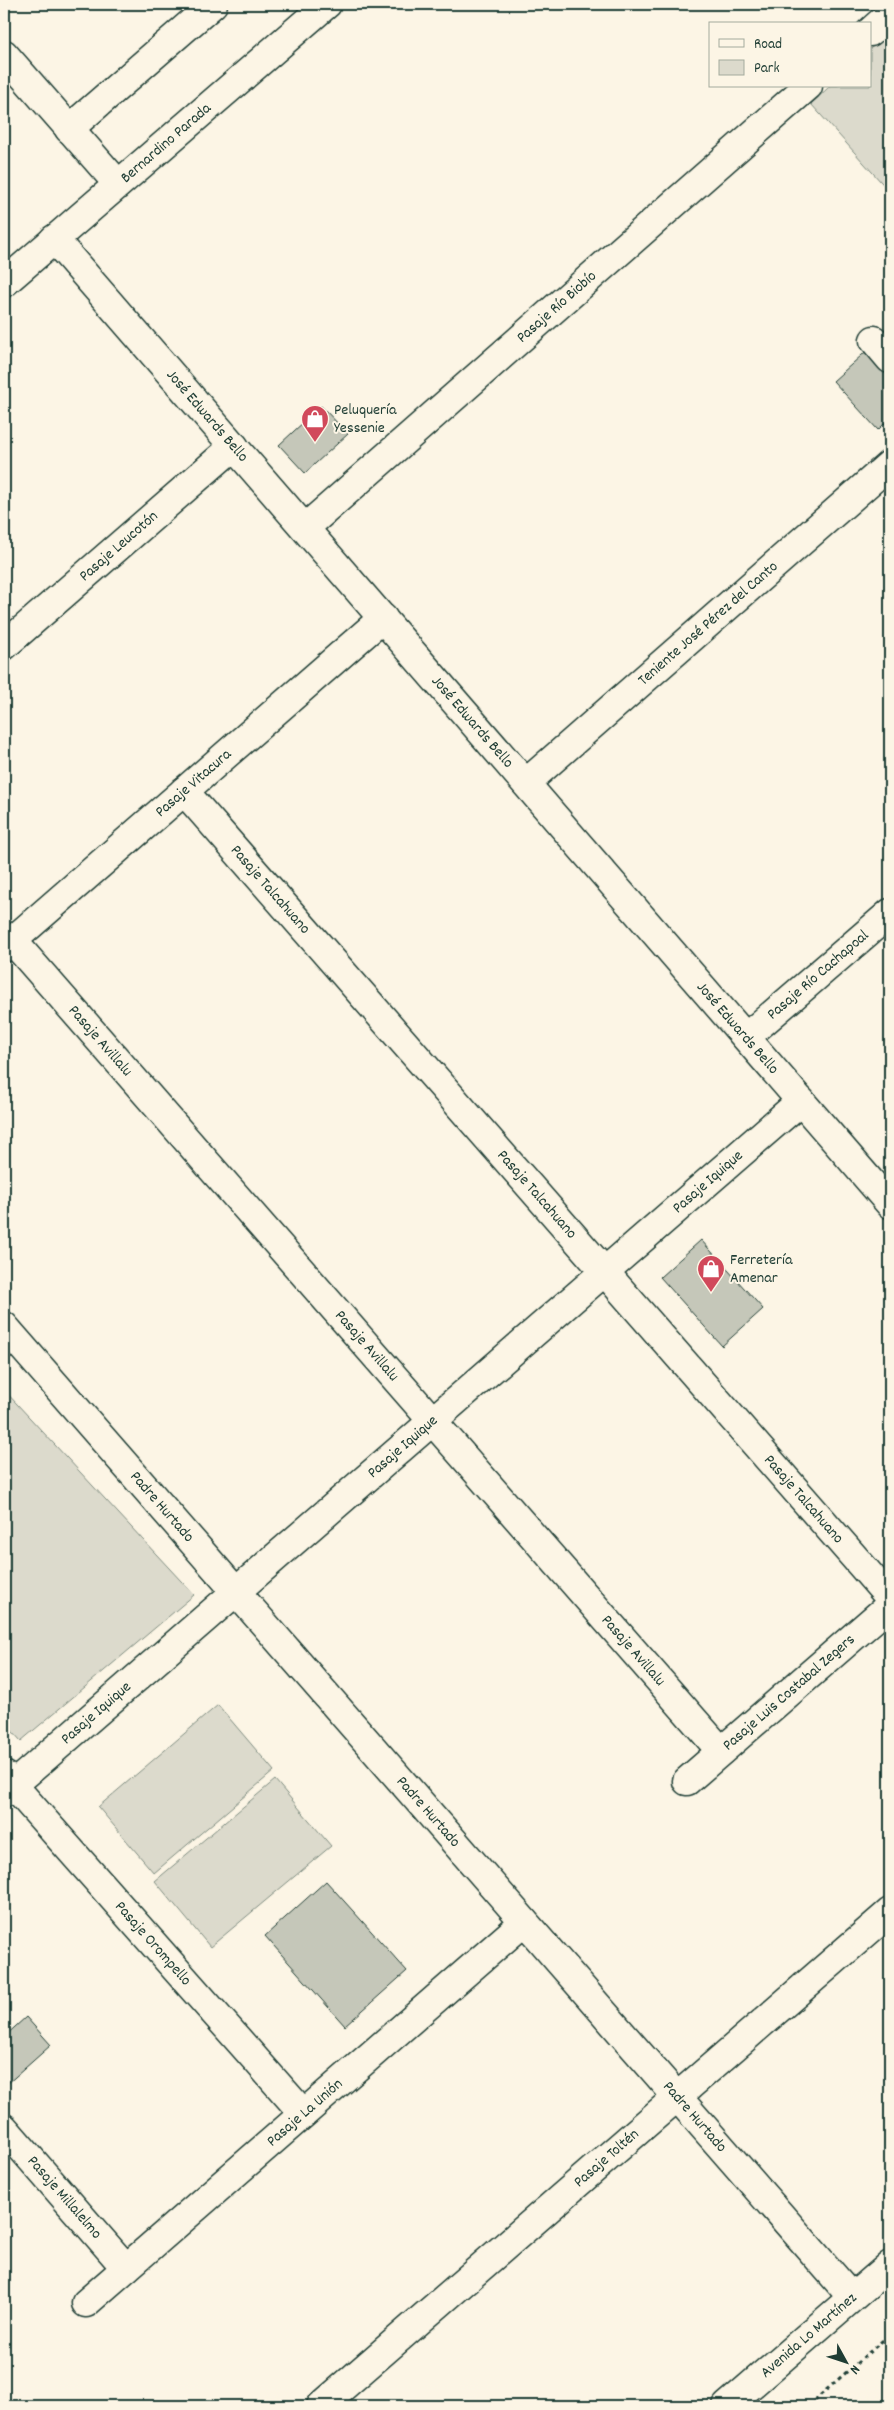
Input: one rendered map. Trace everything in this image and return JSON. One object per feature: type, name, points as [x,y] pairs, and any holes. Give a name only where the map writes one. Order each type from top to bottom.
[{"type":"street","points":[[70,129],[213,4]]},
{"type":"street","name":"Bernardino Parada","points":[[4,283],[327,4]]},
{"type":"street","points":[[872,30],[890,14]]},
{"type":"street","points":[[4,54],[118,184]]},
{"type":"street","name":"Pasaje Río Biobío","points":[[305,528],[806,88]]},
{"type":"street","name":"José Edwards Bello","points":[[54,240],[890,1204]]},
{"type":"street","name":"Pasaje Leucotón","points":[[4,646],[234,446]]},
{"type":"street","name":"Teniente José Pérez del Canto","points":[[526,783],[890,464]]},
{"type":"street","name":"Pasaje Vitacura","points":[[8,944],[383,618]]},
{"type":"street","name":"Pasaje Talcahuano","points":[[184,791],[890,1598]]},
{"type":"street","name":"Pasaje Río Cachapoal","points":[[746,1037],[890,913]]},
{"type":"street","name":"Pasaje Avillalu","points":[[8,944],[432,1421],[721,1751]]},
{"type":"street","name":"Pasaje Iquique","points":[[7,1784],[235,1592],[801,1100]]},
{"type":"street","name":"Padre Hurtado","points":[[4,1326],[852,2297]]},
{"type":"street","name":"Pasaje Luis Costabal Zegers","points":[[687,1781],[890,1605]]},
{"type":"street","name":"Pasaje Orompello","points":[[7,1784],[303,2113]]},
{"type":"street","name":"Pasaje Toltén","points":[[321,2406],[890,1912]]},
{"type":"street","name":"Pasaje La Unión","points":[[86,2303],[524,1922]]},
{"type":"street","name":"Pasaje Millalelmo","points":[[4,2128],[126,2268]]},
{"type":"street","name":"Avenida Lo Martínez","points":[[727,2406],[890,2265]]},
{"type":"path","points":[[808,2406],[890,2334]]},
{"type":"green space","points":[[890,31],[890,192],[811,104],[828,88],[872,88],[872,47]]},
{"type":"green space","points":[[4,1390],[194,1595],[21,1741],[4,1722]]},
{"type":"green space","points":[[218,1705],[274,1771],[154,1873],[98,1807]]},
{"type":"green space","points":[[275,1780],[331,1846],[210,1947],[155,1881]]},
{"type":"building","points":[[871,347],[890,368],[890,418],[878,430],[833,381]]},
{"type":"building","points":[[321,406],[348,434],[305,473],[279,445]]},
{"type":"building","name":"Ferretería Amenar","points":[[701,1240],[763,1309],[722,1346],[660,1277]]},
{"type":"building","points":[[326,1881],[407,1971],[345,2026],[265,1936]]},
{"type":"building","points":[[26,2017],[51,2045],[6,2085],[4,2082],[4,2037]]},
{"type":"place","name":"Peluquería Yessenie","points":[[315,443]]},
{"type":"place","name":"Ferretería Amenar","points":[[711,1293]]}]
